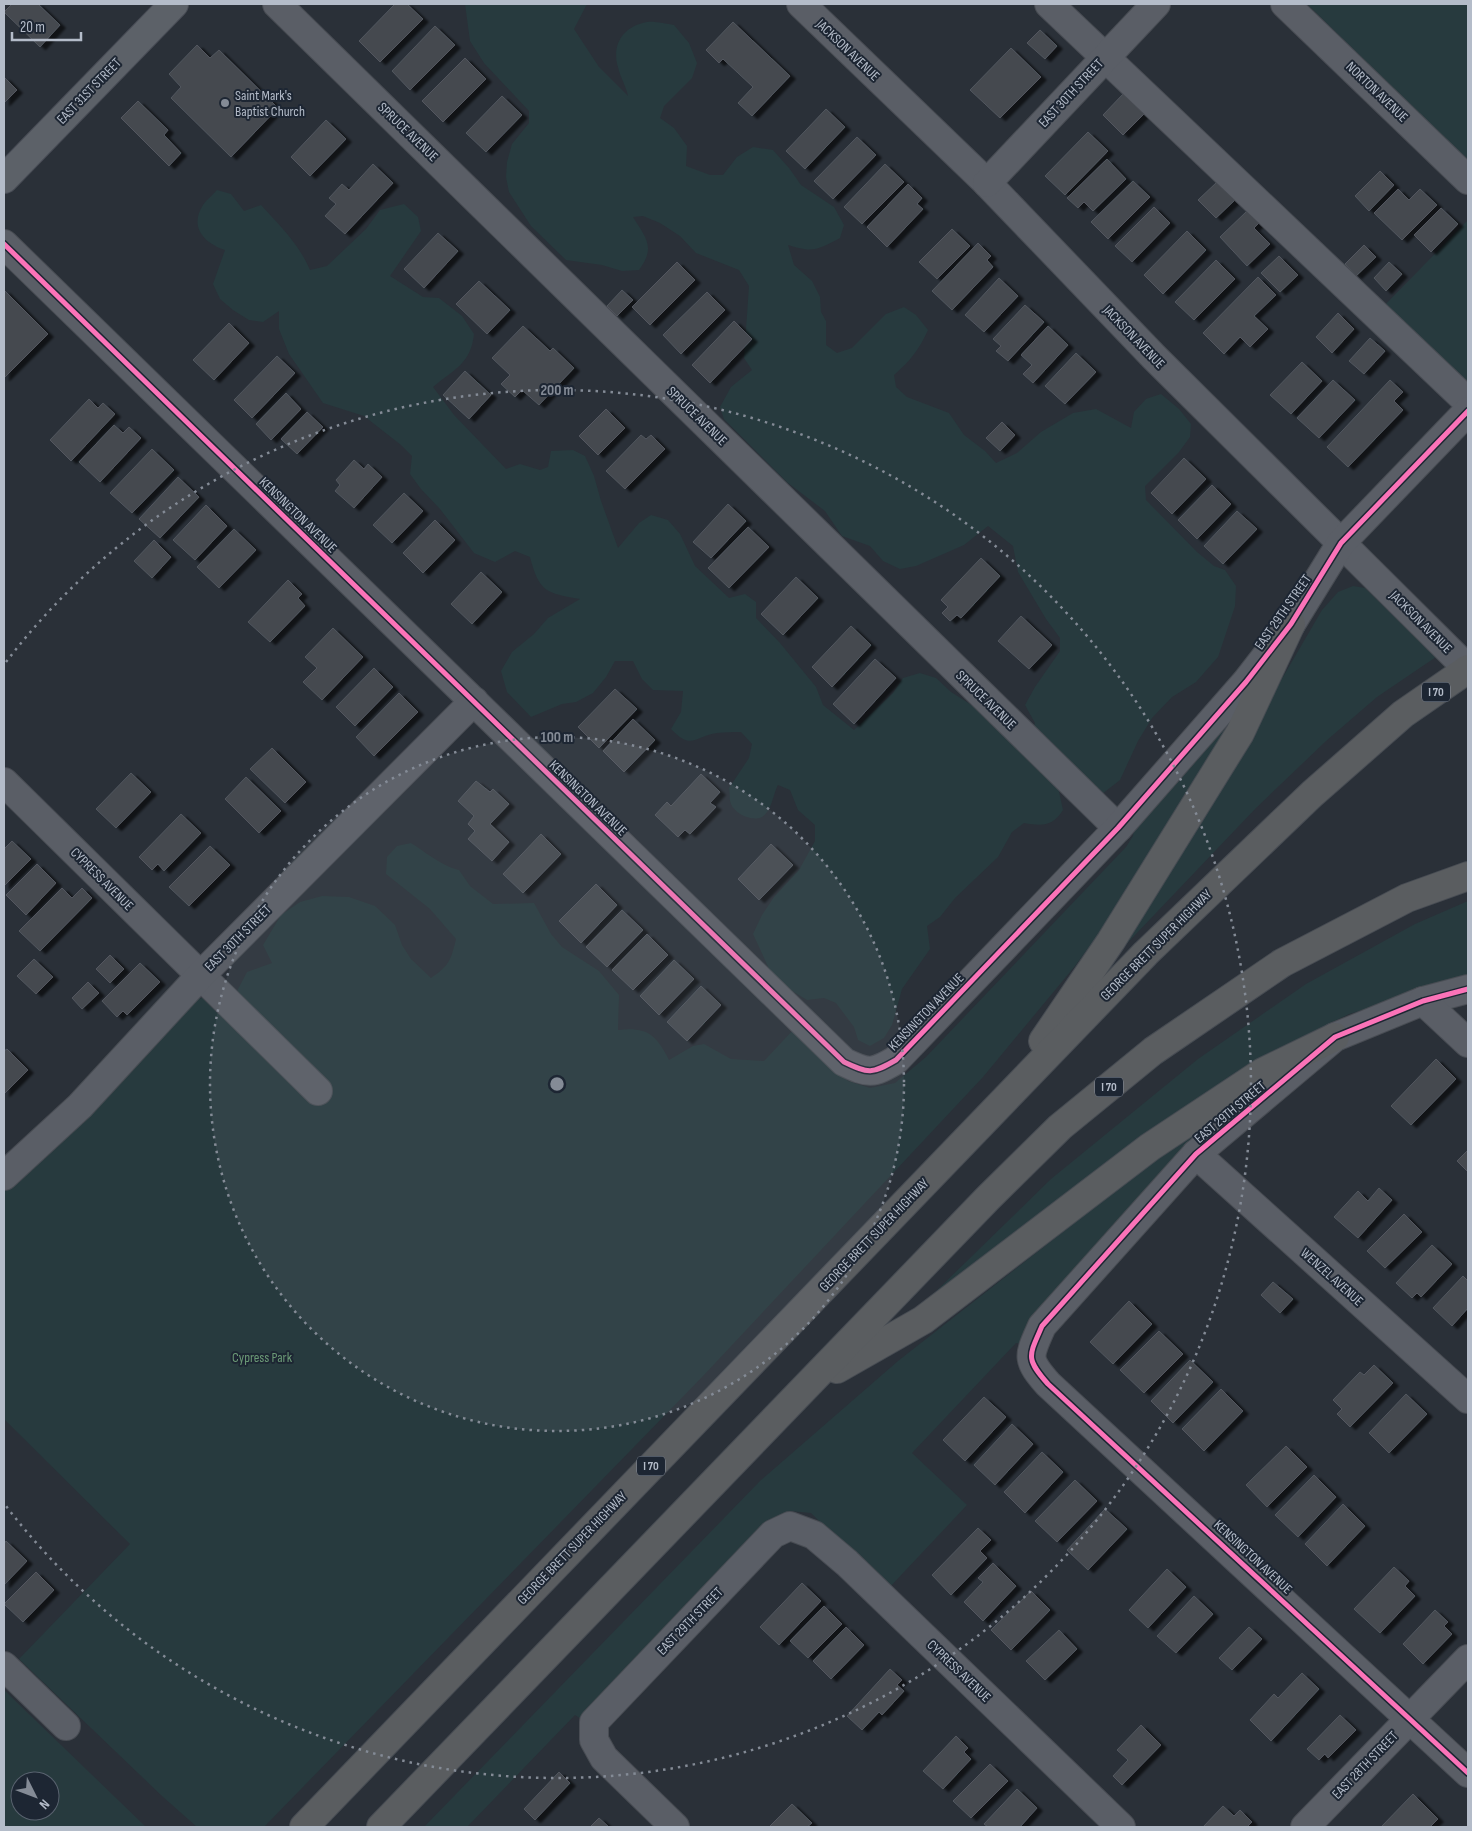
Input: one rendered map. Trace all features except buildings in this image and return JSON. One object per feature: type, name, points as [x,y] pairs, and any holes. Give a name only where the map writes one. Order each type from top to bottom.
[{"type":"highway","points":[[999,1106],[1111,941],[1240,734],[1291,624]]},
{"type":"highway","name":"GEORGE BRETT SUPER HIGHWAY","points":[[304,1827],[1146,953],[1312,794],[1403,714],[1468,669]]},
{"type":"highway","name":"I 70","points":[[382,1827],[812,1383],[988,1198],[1060,1126],[1153,1052],[1282,963],[1408,898],[1468,876]]},
{"type":"highway","points":[[812,1383],[923,1320],[1150,1147],[1262,1072],[1335,1037]]},
{"type":"main road","name":"EAST 31ST STREET","points":[[4,179],[174,4]]},
{"type":"street","name":"SPRUCE AVENUE","points":[[277,4],[1118,828]]},
{"type":"street","name":"JACKSON AVENUE","points":[[801,4],[987,183],[1154,357],[1468,669]]},
{"type":"street","points":[[1049,4],[1468,402]]},
{"type":"street","name":"EAST 30TH STREET","points":[[987,183],[1156,4]]},
{"type":"street","name":"NORTON AVENUE","points":[[1285,4],[1468,180]]},
{"type":"street","name":"KENSINGTON AVENUE","points":[[4,244],[844,1062],[863,1071],[878,1070],[896,1060],[1118,828]]},
{"type":"street","name":"EAST 29TH STREET","points":[[1118,828],[1246,682],[1291,624],[1341,543],[1468,411]]},
{"type":"street","name":"EAST 30TH STREET","points":[[4,1175],[80,1106],[200,976],[474,701]]},
{"type":"street","name":"CYPRESS AVENUE","points":[[4,782],[318,1091]]},
{"type":"street","name":"EAST 29TH STREET","points":[[1030,1353],[1042,1326],[1196,1154],[1335,1037],[1423,1001],[1468,989]]},
{"type":"street","points":[[1423,1001],[1468,1043]]},
{"type":"street","name":"WENZEL AVENUE","points":[[1196,1154],[1468,1399]]},
{"type":"street","name":"KENSINGTON AVENUE","points":[[1030,1353],[1034,1368],[1048,1384],[1468,1773]]},
{"type":"street","name":"EAST 29TH STREET","points":[[675,1827],[604,1758],[594,1740],[594,1722],[773,1534],[790,1526]]},
{"type":"street","name":"CYPRESS AVENUE","points":[[790,1526],[814,1535],[847,1563],[1121,1827]]},
{"type":"street","name":"EAST 28TH STREET","points":[[1305,1827],[1468,1659]]},
{"type":"street","points":[[4,1666],[66,1726]]},
{"type":"green space","points":[[465,4],[587,4],[574,29],[599,67],[628,96],[616,59],[616,51],[621,37],[632,27],[647,22],[674,25],[689,43],[697,63],[692,78],[664,106],[660,118],[674,128],[687,146],[686,166],[710,175],[723,175],[737,157],[753,147],[773,150],[801,185],[834,207],[844,225],[840,238],[815,249],[803,249],[788,245],[794,265],[812,281],[820,297],[821,312],[826,321],[826,345],[837,353],[852,348],[886,314],[904,307],[916,315],[928,330],[914,355],[894,375],[896,387],[907,397],[949,413],[964,435],[985,451],[996,463],[1017,453],[1041,432],[1073,413],[1096,409],[1131,428],[1134,412],[1146,399],[1161,394],[1179,409],[1191,424],[1190,437],[1179,452],[1145,486],[1146,500],[1197,552],[1214,566],[1225,570],[1236,586],[1235,606],[1218,657],[1196,682],[1172,697],[1152,718],[1138,741],[1120,780],[1102,794],[1056,778],[1063,810],[1059,816],[1051,822],[1041,825],[1024,823],[1012,832],[998,857],[955,898],[940,917],[927,926],[930,949],[902,989],[892,1025],[884,1038],[870,1046],[858,1040],[854,1027],[836,1003],[824,998],[807,1000],[784,986],[771,973],[753,934],[762,915],[774,897],[799,870],[815,841],[815,825],[798,810],[790,790],[778,785],[768,811],[762,817],[749,818],[733,808],[730,802],[729,788],[749,758],[752,744],[741,732],[717,733],[689,741],[678,736],[671,729],[681,712],[683,691],[653,690],[642,679],[633,661],[615,661],[606,677],[593,693],[576,702],[562,704],[531,717],[507,692],[501,671],[512,652],[534,634],[548,618],[580,599],[559,595],[546,589],[533,569],[530,557],[515,551],[495,562],[474,553],[410,474],[412,456],[401,445],[364,416],[323,403],[289,354],[279,329],[279,311],[263,322],[249,320],[220,299],[213,284],[225,250],[217,247],[205,238],[198,227],[198,220],[203,205],[217,190],[231,194],[244,211],[261,205],[295,244],[310,270],[327,266],[366,229],[380,210],[404,204],[418,217],[421,231],[390,276],[423,297],[439,298],[462,316],[474,334],[469,353],[465,359],[454,371],[433,387],[454,415],[506,469],[520,464],[540,470],[548,467],[551,451],[573,450],[585,456],[594,476],[618,548],[639,523],[651,515],[668,520],[680,534],[695,566],[729,598],[745,594],[756,602],[756,618],[780,643],[816,687],[823,705],[854,730],[893,693],[903,678],[920,673],[936,678],[951,692],[992,718],[1026,749],[1035,723],[1025,705],[1060,651],[1060,638],[1046,619],[1018,572],[1013,546],[988,526],[964,545],[916,566],[900,569],[883,561],[870,546],[842,536],[825,511],[788,483],[724,419],[720,407],[731,387],[752,370],[744,358],[749,286],[739,270],[696,253],[680,236],[660,223],[643,216],[633,217],[645,237],[648,249],[639,270],[622,271],[602,265],[566,260],[531,226],[509,192],[506,177],[507,162],[512,144],[529,123],[529,111],[484,63],[470,41]]},
{"type":"green space","points":[[1307,4],[1468,4],[1468,161]]},
{"type":"green space","points":[[1468,220],[1468,385],[1381,309]]},
{"type":"green space","points":[[1353,586],[1365,588],[1436,657],[1377,697],[1326,741],[1256,808],[1095,977],[1185,845],[1322,610],[1338,592]]},
{"type":"green space","name":"Cypress Park","points":[[1245,695],[1234,723],[1138,880],[1075,966],[983,1077],[704,1375],[264,1827],[197,1827],[19,1659],[130,1544],[4,1419],[4,1189],[96,1100],[195,999],[210,997],[264,1029],[237,991],[247,972],[272,963],[263,945],[281,915],[300,902],[322,896],[349,897],[375,906],[395,925],[402,945],[411,959],[431,978],[446,966],[453,952],[456,939],[430,909],[386,874],[387,857],[397,846],[411,843],[441,863],[459,870],[470,886],[493,904],[534,903],[551,934],[562,947],[599,971],[619,995],[618,1030],[636,1030],[650,1034],[660,1044],[669,1060],[693,1046],[704,1044],[731,1059],[764,1061],[794,1029],[848,1081],[870,1088],[895,1083],[926,1057],[1126,847],[1133,836],[1134,823]]},
{"type":"green space","points":[[1468,901],[1468,979],[1349,1014],[1259,1058],[1135,1146],[927,1300],[1051,1179],[1198,1059],[1306,984],[1415,924]]},
{"type":"green space","points":[[1287,1068],[1202,1133],[1029,1322],[1024,1332],[1023,1344],[1016,1343],[912,1453],[967,1505],[888,1589],[811,1513],[790,1511],[772,1521],[583,1720],[575,1715],[467,1827],[424,1827],[761,1480],[898,1361],[1129,1180],[1225,1107]]},
{"type":"green space","points":[[4,1690],[146,1827],[4,1827]]},
{"type":"cycle path","points":[[4,244],[844,1062],[859,1069],[870,1071],[881,1068],[896,1060],[1118,828],[1246,682],[1291,624],[1341,543],[1468,411]]},
{"type":"cycle path","points":[[1468,989],[1423,1001],[1335,1037],[1196,1154],[1042,1326],[1032,1351],[1033,1362],[1048,1384],[1468,1773]]},
{"type":"place","name":"Saint Mark's Baptist Church","points":[[225,103]]}]
